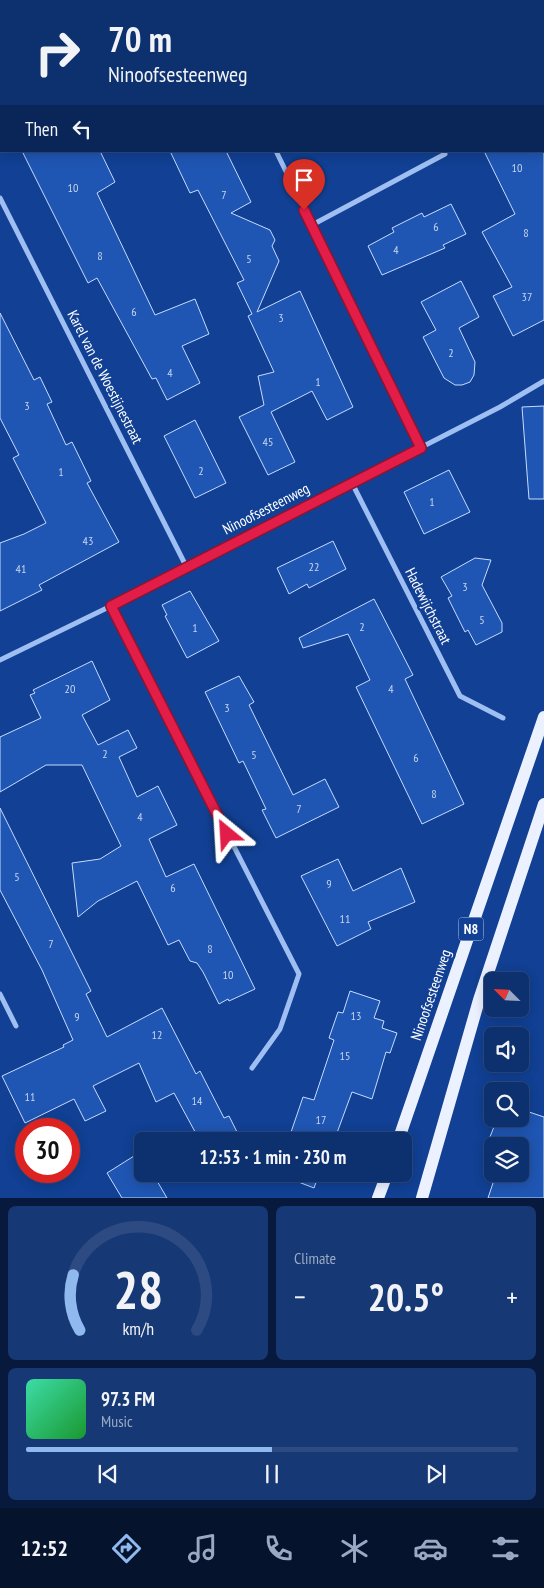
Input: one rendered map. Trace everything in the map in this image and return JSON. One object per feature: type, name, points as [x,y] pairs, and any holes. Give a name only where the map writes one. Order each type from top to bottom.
[{"type":"main road","name":"Ninoofsesteenweg","points":[[401,1132],[544,717]]},
{"type":"main road","name":"N8","points":[[422,1198],[479,1000],[544,804]]},
{"type":"main road","points":[[378,1198],[383,1182]]},
{"type":"street","points":[[276,152],[421,448]]},
{"type":"street","points":[[312,225],[445,154]]},
{"type":"street","name":"Karel van de Woestijnestraat","points":[[0,198],[187,568]]},
{"type":"street","name":"Ninoofsesteenweg","points":[[0,660],[187,568],[421,448],[544,382]]},
{"type":"street","name":"Hadewijchstraat","points":[[352,483],[460,696],[503,718]]},
{"type":"street","points":[[111,606],[299,974],[280,1028],[252,1068]]},
{"type":"street","points":[[0,994],[16,1026]]},
{"type":"building","points":[[22,152],[100,152],[115,182],[97,193],[155,315],[195,299],[209,334],[182,346],[200,383],[167,400],[156,378],[152,379],[97,278],[88,283]]},
{"type":"building","points":[[170,152],[226,152],[251,202],[231,213],[270,230],[275,240],[272,246],[279,261],[257,312],[300,291],[353,407],[327,420],[312,391],[271,412],[295,462],[268,475],[239,417],[264,405],[258,376],[274,372],[248,316],[252,314],[237,283],[244,280],[198,190],[190,193]]},
{"type":"building","points":[[484,152],[544,152],[544,320],[513,336],[493,296],[512,287],[482,232],[515,214]]},
{"type":"building","points":[[451,204],[466,234],[443,245],[445,248],[382,275],[368,246],[394,232],[392,228],[422,213],[424,217]]},
{"type":"building","points":[[461,281],[479,317],[459,328],[475,362],[474,375],[470,382],[455,385],[444,378],[423,337],[436,330],[421,302]]},
{"type":"building","points":[[0,313],[34,380],[40,377],[52,402],[47,404],[66,445],[72,442],[91,481],[87,483],[119,542],[39,585],[42,590],[0,611],[0,543],[46,523],[13,458],[19,455],[0,418]]},
{"type":"building","points":[[544,406],[544,499],[529,499],[522,407]]},
{"type":"building","points":[[195,420],[226,483],[195,498],[164,436]]},
{"type":"building","points":[[449,470],[470,512],[424,534],[404,492]]},
{"type":"building","points":[[333,541],[346,569],[309,588],[307,584],[289,594],[277,568]]},
{"type":"building","points":[[475,558],[491,560],[482,585],[502,623],[502,632],[476,645],[468,630],[465,632],[448,598],[452,596],[441,577]]},
{"type":"building","points":[[190,591],[219,641],[187,658],[165,616],[167,615],[162,605]]},
{"type":"building","points":[[374,599],[413,675],[405,679],[464,804],[422,824],[356,687],[370,680],[348,634],[303,648],[299,638]]},
{"type":"building","points":[[92,661],[110,700],[82,715],[98,745],[128,730],[137,748],[119,757],[137,797],[158,786],[177,825],[149,839],[166,877],[194,864],[255,989],[229,1001],[228,999],[219,1004],[203,972],[197,963],[190,961],[179,940],[168,945],[137,881],[98,901],[78,917],[72,863],[100,859],[121,846],[82,765],[46,765],[0,792],[0,737],[41,718],[30,695],[35,693],[33,690]]},
{"type":"building","points":[[239,676],[254,702],[249,705],[293,795],[325,779],[339,807],[276,838],[262,810],[266,809],[243,761],[239,763],[205,692]]},
{"type":"building","points":[[0,808],[91,991],[86,994],[107,1037],[162,1008],[196,1074],[200,1071],[224,1118],[229,1116],[237,1132],[195,1132],[174,1093],[156,1102],[139,1063],[93,1086],[106,1111],[85,1121],[74,1099],[35,1118],[23,1118],[2,1076],[64,1047],[63,1045],[73,1040],[42,970],[0,890]]},
{"type":"building","points":[[338,859],[353,891],[401,868],[415,902],[368,922],[371,929],[337,946],[301,876]]},
{"type":"building","points":[[350,991],[380,1001],[374,1018],[384,1021],[382,1028],[397,1033],[390,1053],[386,1052],[372,1099],[352,1092],[337,1132],[291,1132],[303,1097],[314,1100],[334,1040],[329,1038],[338,1012],[343,1013]]},
{"type":"building","points":[[529,1112],[544,1117],[544,1198],[488,1198],[493,1182],[529,1182],[529,1137],[490,1137],[494,1127],[529,1127]]},
{"type":"building","points":[[134,1156],[134,1182],[158,1182],[167,1198],[122,1198],[107,1173]]},
{"type":"building","points":[[298,1182],[316,1182],[314,1188]]},
{"type":"route","points":[[227,834],[111,606],[421,448],[304,210]]}]
